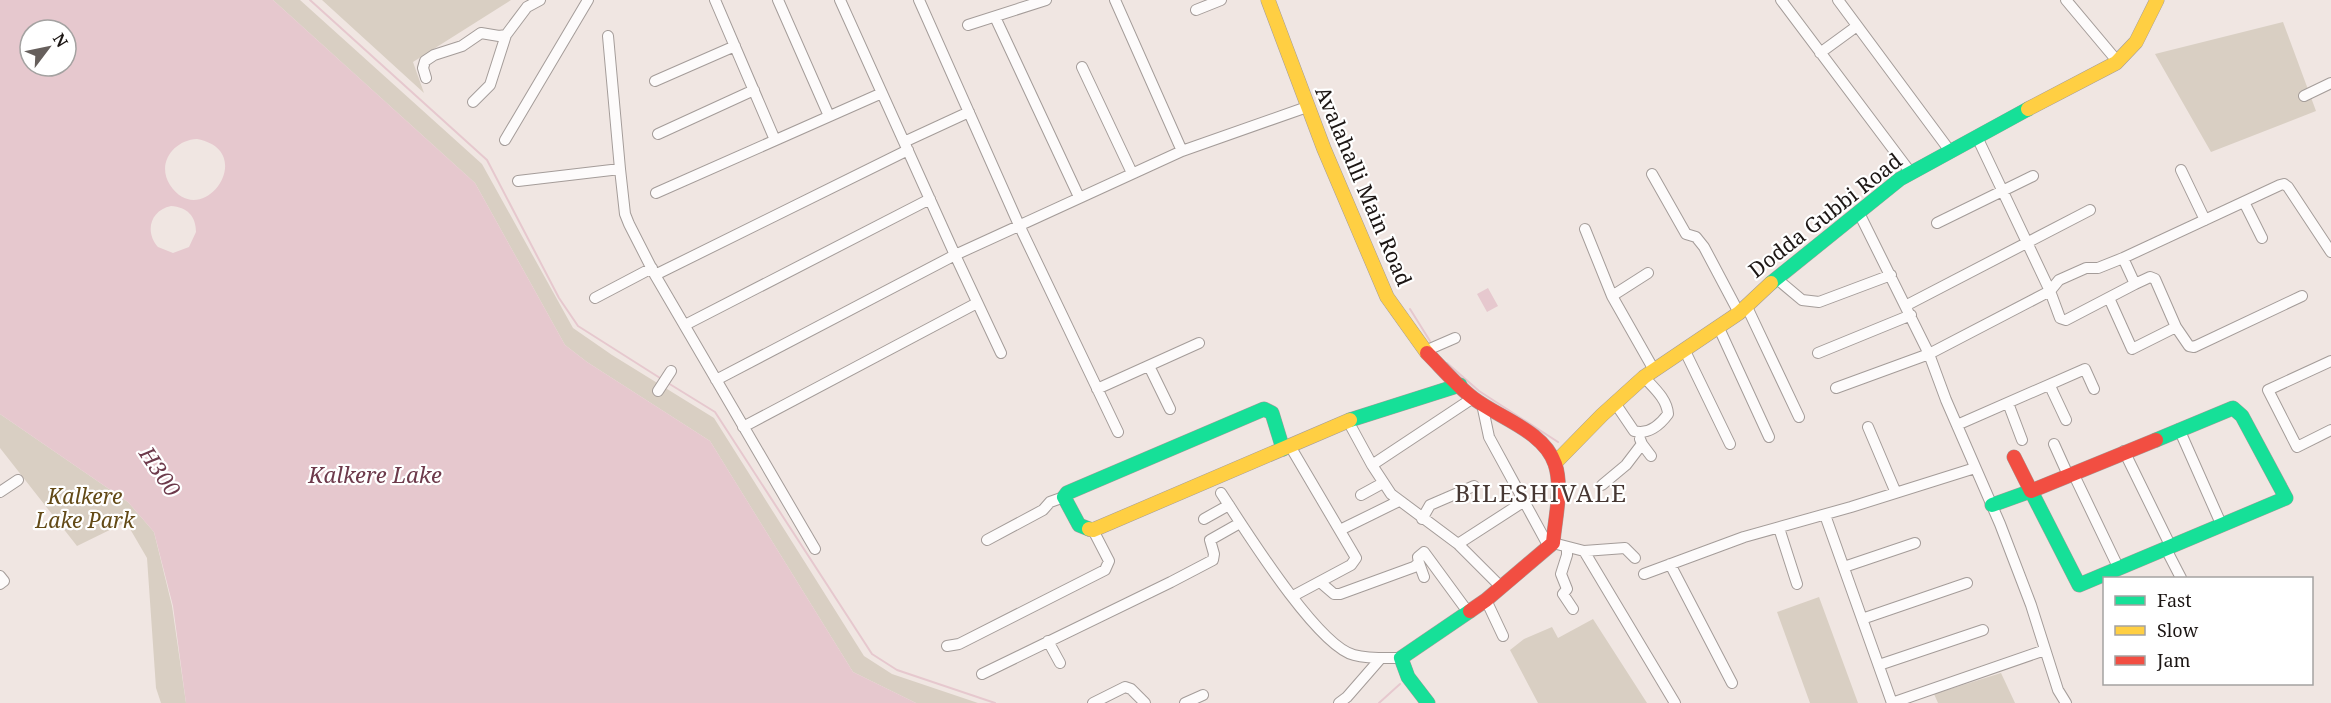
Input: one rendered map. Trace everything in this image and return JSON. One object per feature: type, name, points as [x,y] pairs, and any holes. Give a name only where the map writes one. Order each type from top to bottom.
[{"type":"main road","name":"Avalahalli Main Road","points":[[1268,0],[1307,107],[1387,297],[1425,351],[1478,401],[1528,431],[1556,463]]},
{"type":"main road","name":"Dodda Gubbi Road","points":[[1556,463],[1615,403],[1649,374],[1743,309],[1858,212],[1911,173],[2118,62],[2143,33],[2154,2]]},
{"type":"main road","points":[[1287,447],[1272,413],[1264,409],[1076,488],[1064,497],[1079,525],[1094,530],[1348,421],[1460,385]]},
{"type":"main road","points":[[1992,505],[2031,491],[2229,408],[2237,410],[2286,498],[2079,585],[2031,491],[2014,457]]},
{"type":"main road","points":[[1428,703],[1408,677],[1401,658],[1486,600],[1500,586],[1556,545],[1559,482],[1556,463]]},
{"type":"street","points":[[473,102],[490,85],[506,35],[527,7],[540,0]]},
{"type":"street","points":[[505,140],[588,0]]},
{"type":"street","points":[[716,0],[775,140]]},
{"type":"street","points":[[778,0],[829,116]]},
{"type":"street","points":[[840,0],[1001,353]]},
{"type":"street","points":[[919,0],[1019,225],[1118,432]]},
{"type":"street","points":[[968,25],[1046,0]]},
{"type":"street","points":[[1115,0],[1182,151]]},
{"type":"street","points":[[1196,10],[1221,0]]},
{"type":"street","points":[[1781,0],[1911,173]]},
{"type":"street","points":[[1838,0],[1950,151]]},
{"type":"street","points":[[2083,0],[2070,4],[2118,62]]},
{"type":"street","points":[[995,16],[1079,197]]},
{"type":"street","points":[[1820,53],[1857,26]]},
{"type":"street","points":[[426,78],[423,69],[425,61],[434,55],[462,46],[481,33],[506,35]]},
{"type":"street","points":[[608,36],[625,214],[685,326],[815,549]]},
{"type":"street","points":[[655,81],[735,46]]},
{"type":"street","points":[[1082,67],[1132,173]]},
{"type":"street","points":[[2304,96],[2331,84]]},
{"type":"street","points":[[658,134],[754,90]]},
{"type":"street","points":[[656,193],[882,93]]},
{"type":"street","points":[[716,380],[955,255],[1079,197],[1182,151],[1307,107]]},
{"type":"street","points":[[596,298],[906,146],[969,112]]},
{"type":"street","points":[[1977,137],[2063,320],[2153,277],[2176,327],[2189,346],[2194,346],[2302,296]]},
{"type":"street","points":[[518,181],[620,169]]},
{"type":"street","points":[[2181,170],[2205,220]]},
{"type":"street","points":[[1652,174],[1686,234],[1696,237],[1704,247],[1743,309],[1799,417]]},
{"type":"street","points":[[1937,222],[2033,176]]},
{"type":"street","points":[[1836,388],[1929,354],[2050,291],[2059,280],[2086,268],[2098,268],[2123,258],[2280,185],[2286,185],[2331,252]]},
{"type":"street","points":[[685,326],[930,199]]},
{"type":"street","points":[[2244,202],[2262,238]]},
{"type":"street","points":[[1818,353],[1909,310],[2090,210]]},
{"type":"street","points":[[1858,212],[1929,354],[1992,505],[2031,605],[2058,690],[2066,703]]},
{"type":"street","points":[[1585,229],[1612,296],[1664,400],[1668,414],[1647,432],[1634,431],[1615,403]]},
{"type":"street","points":[[2123,258],[2135,284]]},
{"type":"street","points":[[1612,296],[1648,273]]},
{"type":"street","points":[[1778,279],[1802,300],[1819,302],[1891,275]]},
{"type":"street","points":[[2109,298],[2132,349],[2176,327]]},
{"type":"street","points":[[743,427],[977,303]]},
{"type":"street","points":[[1718,326],[1769,437]]},
{"type":"street","points":[[1425,351],[1455,338]]},
{"type":"street","points":[[1097,389],[1199,343]]},
{"type":"street","points":[[1684,349],[1730,444]]},
{"type":"street","points":[[2331,361],[2268,390],[2297,447],[2331,430]]},
{"type":"street","points":[[1149,366],[1170,409]]},
{"type":"street","points":[[1957,425],[2085,369],[2094,389]]},
{"type":"street","points":[[2050,386],[2066,420]]},
{"type":"street","points":[[1372,465],[1478,401],[1489,437],[1523,501],[1556,545],[1568,555],[1561,574],[1567,589],[1563,594],[1573,609]]},
{"type":"street","points":[[2008,403],[2022,440]]},
{"type":"street","points":[[1348,421],[1391,494],[1458,544],[1500,586]]},
{"type":"street","points":[[1868,427],[1896,493]]},
{"type":"street","points":[[2179,429],[2222,526]]},
{"type":"street","points":[[1639,432],[1642,444],[1651,456]]},
{"type":"street","points":[[1602,485],[1626,465],[1642,444]]},
{"type":"street","points":[[2054,444],[2119,569]]},
{"type":"street","points":[[1287,447],[1340,530],[1356,560],[1293,596]]},
{"type":"street","points":[[2124,451],[2180,577]]},
{"type":"street","points":[[1644,574],[1744,537],[1825,515],[1975,468]]},
{"type":"street","points":[[0,492],[18,480]]},
{"type":"street","points":[[1361,495],[1383,483]]},
{"type":"street","points":[[1422,519],[1430,505],[1474,486]]},
{"type":"street","points":[[1221,493],[1310,621],[1340,649],[1354,655],[1401,658]]},
{"type":"street","points":[[987,540],[1043,510],[1050,502],[1064,497]]},
{"type":"street","points":[[1340,530],[1399,501]]},
{"type":"street","points":[[1458,544],[1523,501]]},
{"type":"street","points":[[1204,519],[1229,505]]},
{"type":"street","points":[[1825,515],[1892,703],[2045,651]]},
{"type":"street","points":[[982,674],[1213,560],[1214,554],[1210,540],[1240,523]]},
{"type":"street","points":[[1779,528],[1797,584]]},
{"type":"street","points":[[948,646],[959,644],[1105,570],[1109,561],[1094,530]]},
{"type":"street","points":[[1844,567],[1915,543]]},
{"type":"street","points":[[1556,545],[1584,551],[1625,548],[1635,558]]},
{"type":"street","points":[[1584,551],[1675,703]]},
{"type":"street","points":[[1424,577],[1418,557],[1422,553],[1428,555],[1468,612]]},
{"type":"street","points":[[1320,582],[1334,594],[1340,594],[1419,563]]},
{"type":"street","points":[[1670,564],[1732,683]]},
{"type":"street","points":[[0,576],[4,581],[0,584]]},
{"type":"street","points":[[1862,619],[1966,583]]},
{"type":"street","points":[[1486,600],[1503,636]]},
{"type":"street","points":[[1878,665],[1983,630]]},
{"type":"street","points":[[1048,641],[1060,663]]},
{"type":"street","points":[[1339,703],[1381,658]]},
{"type":"street","points":[[1093,703],[1125,687],[1131,689],[1145,703]]},
{"type":"street","points":[[1185,703],[1203,695]]},
{"type":"green space","points":[[273,0],[300,0],[482,164],[573,328],[714,418],[864,656],[892,674],[978,703],[916,703],[853,672],[710,441],[587,362],[565,345],[475,183]]},
{"type":"green space","points":[[322,0],[511,0],[413,62],[424,93]]},
{"type":"green space","points":[[2283,22],[2316,111],[2211,152],[2155,54]]},
{"type":"green space","name":"Kalkere Lake Park","points":[[0,414],[128,502],[154,532],[172,606],[186,703],[161,703],[156,688],[147,558],[126,522],[77,546],[0,448]]},
{"type":"green space","points":[[1819,597],[1858,703],[1810,703],[1777,612]]},
{"type":"green space","points":[[1593,619],[1647,703],[1538,703],[1510,650],[1524,639],[1552,627],[1558,638]]},
{"type":"green space","points":[[2001,673],[2015,703],[1938,703],[1934,694]]},
{"type":"water","name":"Kalkere Lake","points":[[0,0],[273,0],[475,183],[565,345],[587,362],[710,441],[853,672],[916,703],[186,703],[173,606],[154,532],[128,502],[0,414]],"holes":[[[197,139],[215,146],[224,158],[225,171],[219,185],[209,195],[197,200],[183,197],[170,185],[165,169],[166,161],[175,148],[189,140]],[[171,206],[182,208],[190,213],[196,226],[196,232],[189,247],[173,253],[158,247],[151,234],[154,217],[164,208]]]},
{"type":"water","points":[[1488,288],[1498,306],[1487,312],[1477,294]]},
{"type":"waterway","points":[[310,0],[487,160],[559,298],[578,326],[660,378]]},
{"type":"waterway","points":[[1410,309],[1430,341]]},
{"type":"waterway","points":[[1447,363],[1479,391],[1558,442]]},
{"type":"waterway","points":[[668,383],[715,412],[872,654],[897,670],[995,703]]},
{"type":"waterway","points":[[1379,703],[1400,684]]},
{"type":"traffic: fast","points":[[1771,283],[1900,179],[2028,109]]},
{"type":"traffic: fast","points":[[1350,420],[1460,385]]},
{"type":"traffic: fast","points":[[1992,505],[2031,491],[2079,585],[2286,498],[2242,416],[2233,408],[2156,440]]},
{"type":"traffic: fast","points":[[1089,529],[1079,525],[1064,497],[1067,493],[1264,409],[1272,413],[1283,449]]},
{"type":"traffic: fast","points":[[1428,703],[1408,677],[1401,658],[1470,611]]},
{"type":"traffic: slow","points":[[1268,0],[1324,149],[1387,297],[1427,353]]},
{"type":"traffic: slow","points":[[2028,109],[2116,63],[2136,42],[2157,0]]},
{"type":"traffic: slow","points":[[1555,463],[1602,415],[1644,377],[1739,313],[1771,283]]},
{"type":"traffic: slow","points":[[1089,529],[1093,530],[1350,420]]},
{"type":"traffic: jam","points":[[1427,353],[1473,398],[1520,426],[1541,443],[1555,464],[1557,473],[1558,493],[1553,543],[1470,611]]},
{"type":"traffic: jam","points":[[2014,457],[2031,491],[2156,440]]},
{"type":"district","name":"BILESHIVALE","points":[[1541,492]]},
{"type":"water label","name":"H300","points":[[161,471]]}]
